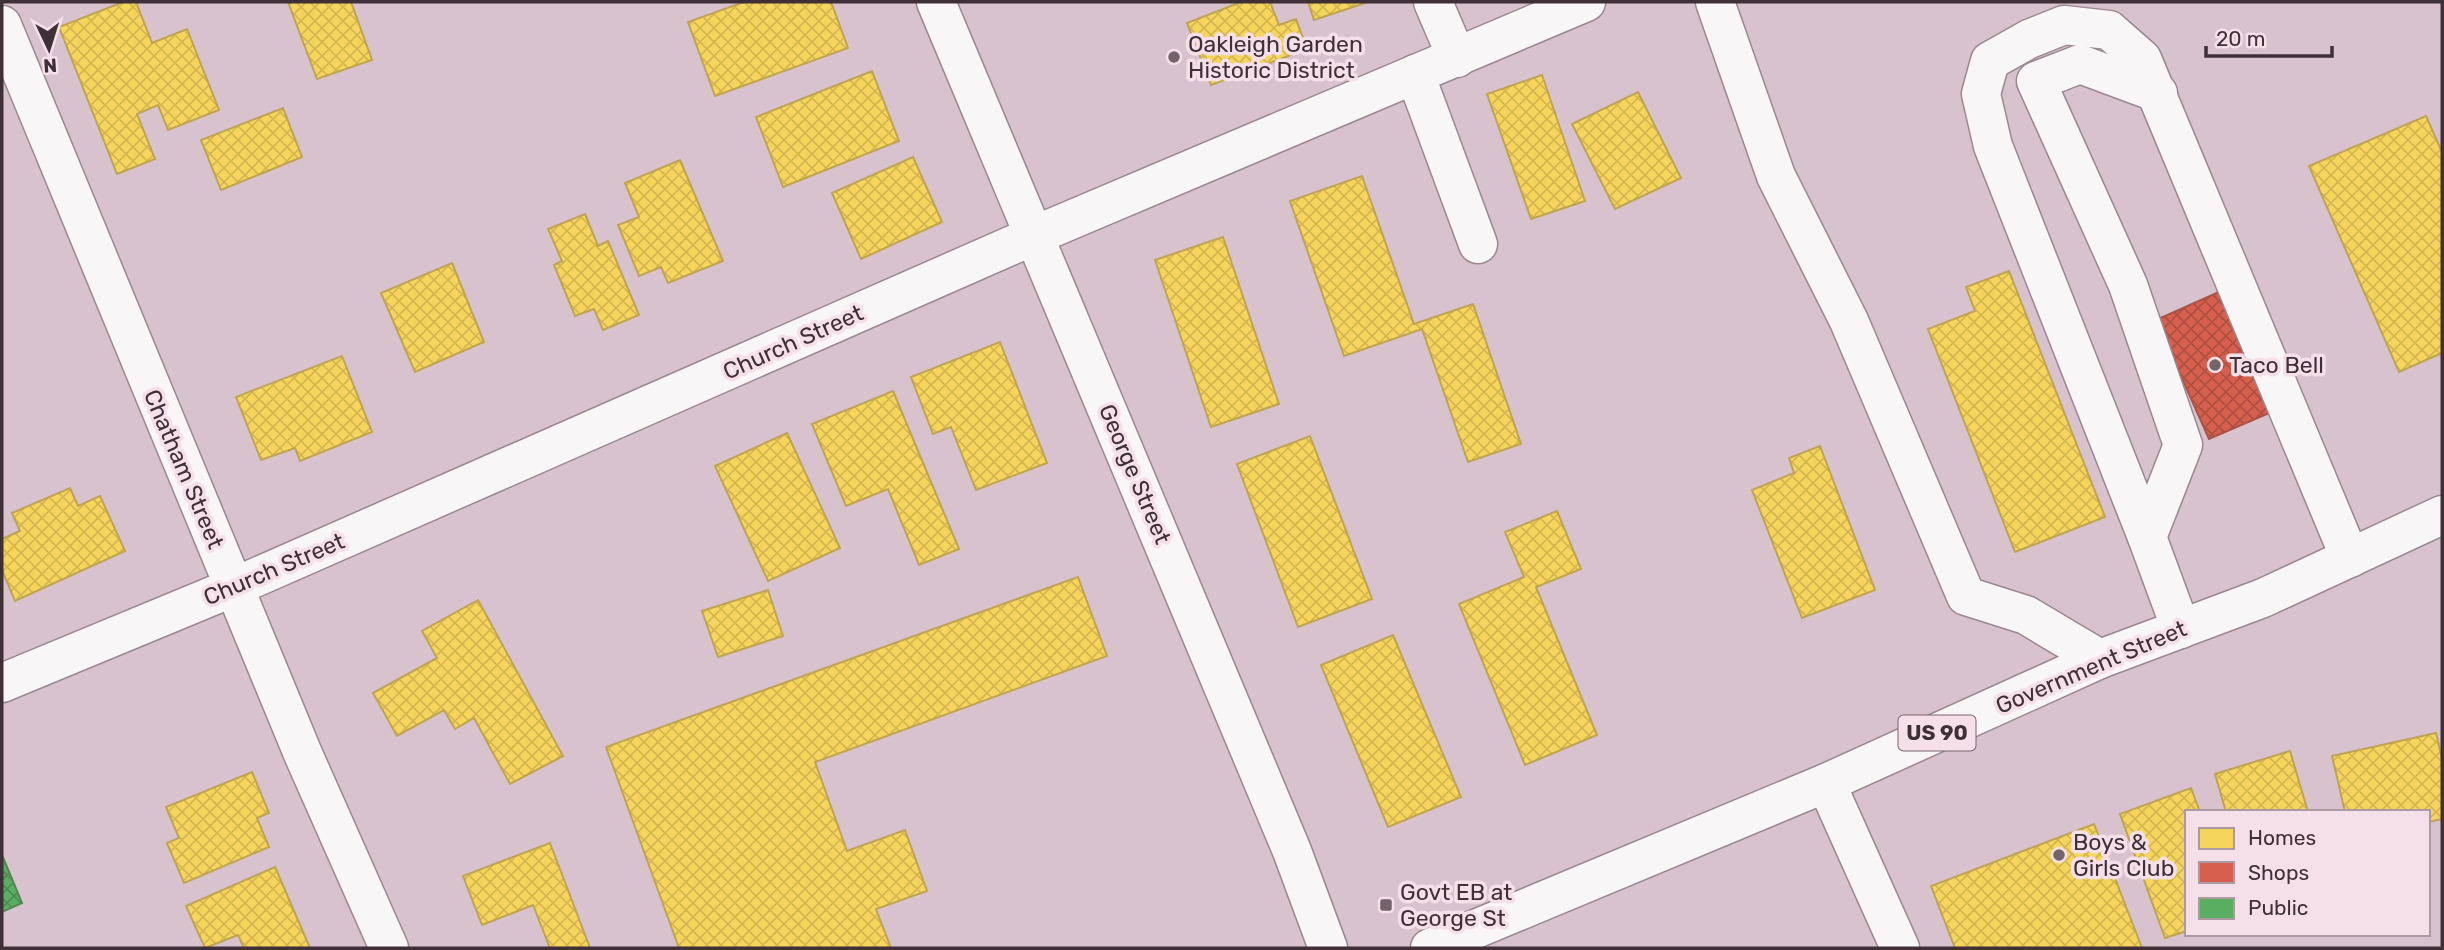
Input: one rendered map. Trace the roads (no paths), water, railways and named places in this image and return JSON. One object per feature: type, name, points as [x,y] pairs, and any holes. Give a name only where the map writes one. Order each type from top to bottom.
[{"type":"street","name":"George Street","points":[[936,2],[1292,850],[1328,948]]},
{"type":"street","points":[[1433,2],[1457,58]]},
{"type":"street","name":"Church Street","points":[[2,683],[234,587],[1033,236],[1586,2]]},
{"type":"street","points":[[1715,2],[1776,176],[1849,321],[1966,596],[2026,615],[2100,659]]},
{"type":"street","points":[[2181,629],[1998,158],[1981,94],[1990,61],[2029,39],[2064,25],[2109,30],[2142,59],[2350,558]]},
{"type":"street","name":"Chatham Street","points":[[2,26],[303,754],[389,948]]},
{"type":"street","points":[[2147,537],[2183,445],[2128,285],[2036,81],[2080,64],[2158,93]]},
{"type":"street","points":[[1415,74],[1478,244]]},
{"type":"street","name":"Government Street","points":[[1430,948],[1826,783],[2100,659],[2263,598],[2442,515]]},
{"type":"street","points":[[1826,783],[1899,948]]},
{"type":"place","name":"Oakleigh Garden Historic District","points":[[1174,57]]},
{"type":"place","name":"Taco Bell","points":[[2215,365]]},
{"type":"place","name":"Boys & Girls Club","points":[[2059,855]]},
{"type":"place","name":"Govt EB at George St","points":[[1386,905]]}]
